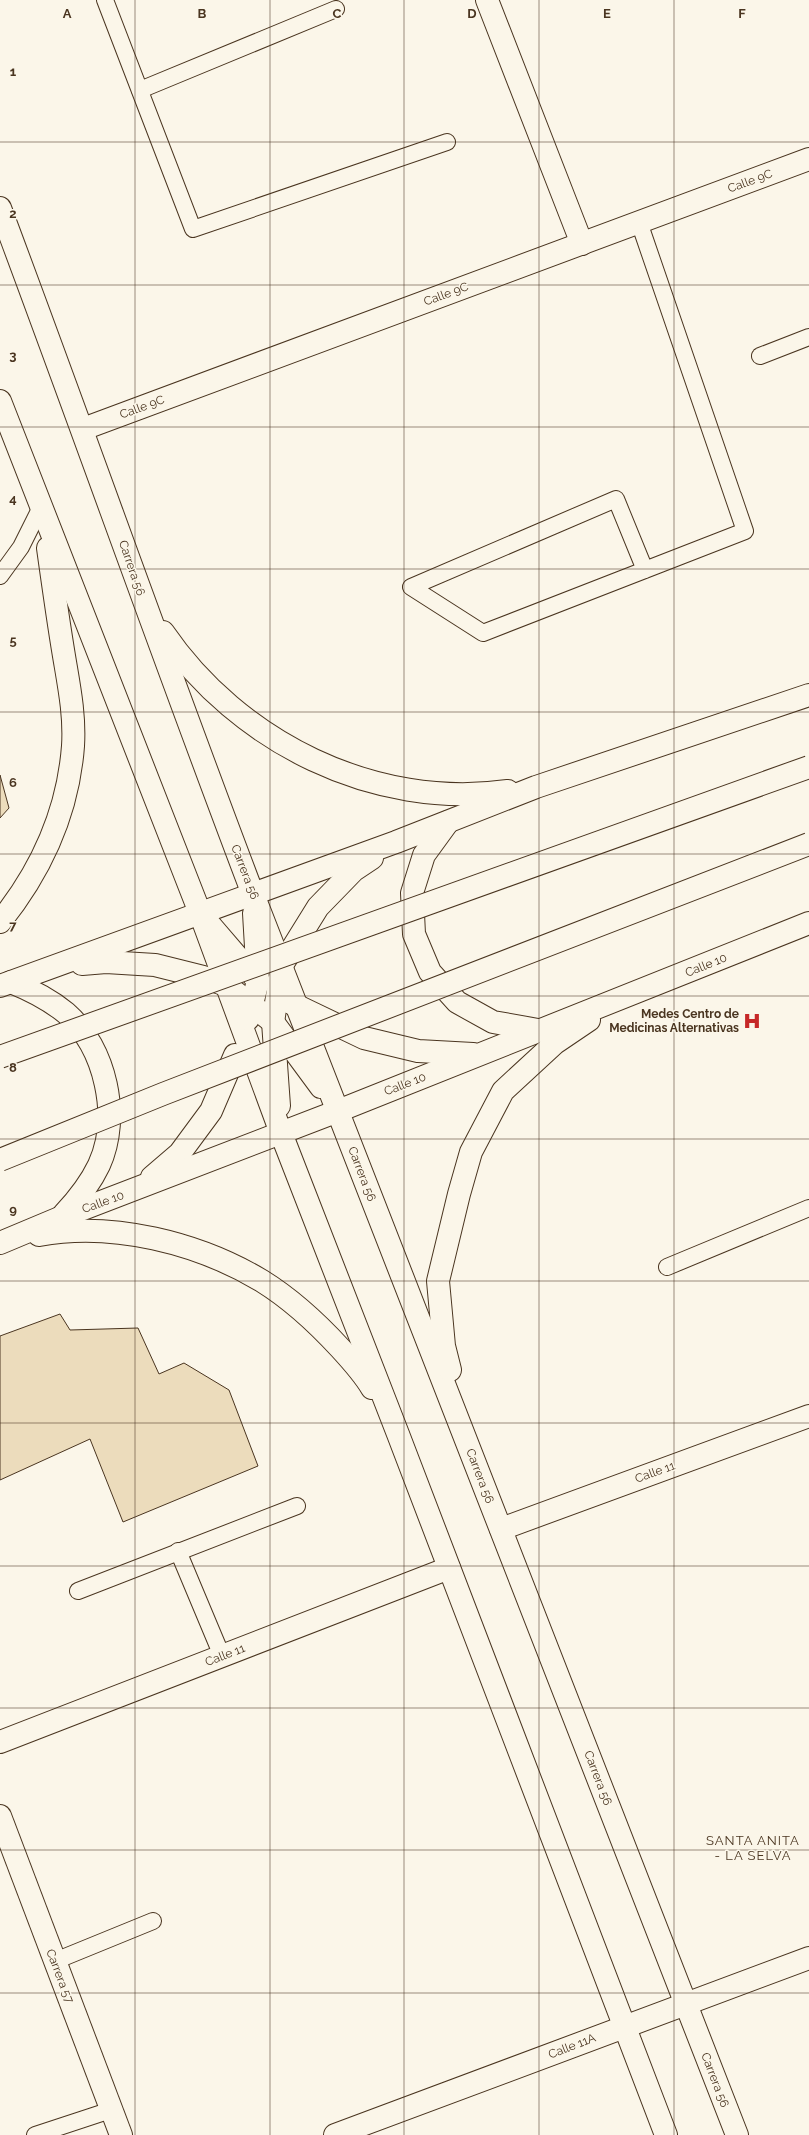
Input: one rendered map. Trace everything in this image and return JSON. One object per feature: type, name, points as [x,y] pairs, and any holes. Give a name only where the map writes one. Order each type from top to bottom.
[{"type":"street","points":[[487,0],[582,244]]},
{"type":"street","name":"Calle 9C","points":[[83,429],[809,159]]},
{"type":"street","name":"Carrera 56","points":[[0,208],[83,429],[139,590],[253,894],[282,965],[287,1001],[338,1111],[737,2135]]},
{"type":"street","points":[[0,401],[200,913],[281,1133],[450,1568],[666,2135]]},
{"type":"street","points":[[0,922],[25,890],[50,843],[65,796],[73,746],[72,700],[42,507]]},
{"type":"street","points":[[139,590],[174,649],[196,675],[247,721],[305,757],[369,781],[428,792],[469,794],[536,787]]},
{"type":"street","points":[[5,984],[396,842],[536,787],[809,695]]},
{"type":"street","points":[[0,1057],[809,767]]},
{"type":"street","points":[[448,822],[424,855],[412,893],[414,934],[430,972],[458,1002],[493,1022],[538,1030]]},
{"type":"street","points":[[282,965],[318,907],[354,870],[396,842]]},
{"type":"street","points":[[0,1160],[170,1091],[809,844]]},
{"type":"street","points":[[140,1188],[180,1153],[212,1111],[233,1062],[252,1006],[258,981],[253,894]]},
{"type":"street","points":[[200,913],[258,981],[287,1001],[364,1038],[418,1050],[480,1054]]},
{"type":"street","name":"Calle 10","points":[[0,1243],[62,1217],[338,1111],[538,1030],[619,1000],[809,923]]},
{"type":"street","points":[[58,966],[106,962],[155,965],[203,977],[226,985],[273,1022],[338,1111]]},
{"type":"street","points":[[5,984],[40,995],[67,1014],[87,1040],[102,1069],[108,1100],[108,1133],[99,1164],[84,1193],[62,1217]]},
{"type":"street","points":[[472,1455],[444,1346],[438,1281],[459,1194],[471,1152],[503,1092],[556,1043],[619,1000]]},
{"type":"street","points":[[281,1133],[273,1022],[287,1001]]},
{"type":"street","points":[[0,1243],[64,1230],[133,1234],[200,1251],[262,1281],[317,1323],[364,1374],[398,1434]]},
{"type":"street","name":"Calle 11","points":[[500,1529],[809,1416]]},
{"type":"street","name":"Calle 11","points":[[0,1742],[450,1568]]},
{"type":"street","name":"Carrera 57","points":[[0,1816],[121,2135]]},
{"type":"street","name":"Calle 11A","points":[[335,2135],[809,1958]]},
{"type":"lane","points":[[105,0],[193,229],[446,142]]},
{"type":"lane","points":[[140,90],[336,9]]},
{"type":"lane","points":[[639,222],[745,531],[645,570],[483,633],[411,587],[616,499],[645,570]]},
{"type":"lane","points":[[760,356],[809,337]]},
{"type":"lane","points":[[0,576],[21,547],[42,507]]},
{"type":"lane","points":[[667,1267],[809,1208]]},
{"type":"lane","points":[[78,1591],[297,1506]]},
{"type":"lane","points":[[178,1551],[222,1656]]},
{"type":"lane","points":[[55,1961],[152,1921]]},
{"type":"lane","points":[[35,2135],[111,2110]]},
{"type":"building","points":[[0,775],[9,808],[0,818]]},
{"type":"building","points":[[60,1314],[70,1330],[138,1328],[159,1374],[184,1363],[229,1390],[258,1466],[123,1522],[90,1439],[0,1480],[0,1336]]},
{"type":"place","name":"Medes Centro de Medicinas Alternativas","points":[[752,1021]]},
{"type":"district","name":"SANTA ANITA - LA SELVA","points":[[753,1848]]}]
